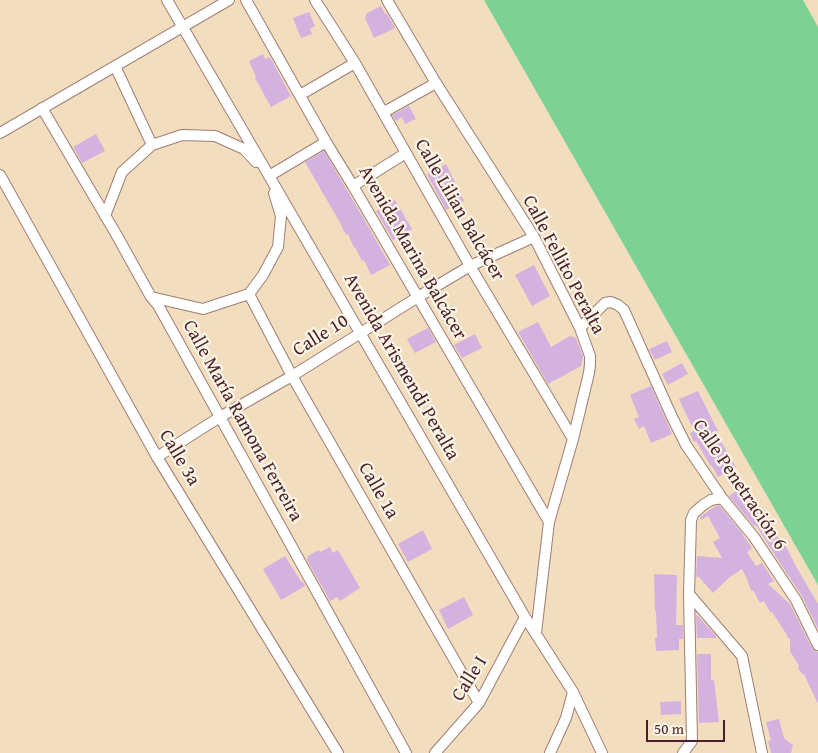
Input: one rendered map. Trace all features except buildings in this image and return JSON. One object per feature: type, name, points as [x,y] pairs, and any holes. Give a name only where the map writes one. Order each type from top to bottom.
[{"type":"street","name":"Avenida Arismendi Peralta","points":[[167,0],[526,617],[573,692],[602,753]]},
{"type":"street","points":[[0,133],[230,0]]},
{"type":"street","name":"Avenida Marina Balcácer","points":[[246,0],[326,142],[549,522]]},
{"type":"street","name":"Calle Lilian Balcácer","points":[[315,0],[384,112],[470,266],[573,439]]},
{"type":"street","name":"Calle Fellito Peralta","points":[[387,0],[436,83],[534,237],[580,328],[590,356],[590,364],[573,439],[549,522],[536,633]]},
{"type":"street","points":[[300,95],[355,63]]},
{"type":"street","points":[[115,66],[152,145]]},
{"type":"street","points":[[384,112],[436,83]]},
{"type":"street","name":"Calle María Ramona Ferreira","points":[[42,108],[151,297],[158,305],[406,753]]},
{"type":"street","points":[[105,216],[122,172],[152,145],[182,135],[215,136],[244,149],[269,176],[282,216],[278,247],[263,275],[249,294],[203,309],[151,297]]},
{"type":"street","points":[[269,176],[326,142]]},
{"type":"street","points":[[353,186],[406,153]]},
{"type":"street","name":"Calle 3a","points":[[0,175],[157,458],[338,753]]},
{"type":"street","name":"Calle 10","points":[[157,458],[220,417],[292,376],[470,266],[534,237]]},
{"type":"street","name":"Calle 1a","points":[[249,294],[292,376],[479,703]]},
{"type":"street","name":"Calle Penetración 6","points":[[580,328],[606,303],[611,302],[624,310],[686,445],[722,498],[754,537],[796,600],[818,645]]},
{"type":"street","points":[[683,753],[692,741],[688,594],[691,520],[694,513],[703,505],[711,500],[722,498]]},
{"type":"street","points":[[688,594],[742,656],[762,753]]},
{"type":"street","name":"Calle I","points":[[435,753],[479,703],[526,617]]},
{"type":"street","points":[[550,753],[566,718],[573,692]]},
{"type":"green space","points":[[484,0],[803,0],[818,27],[818,585]]}]
